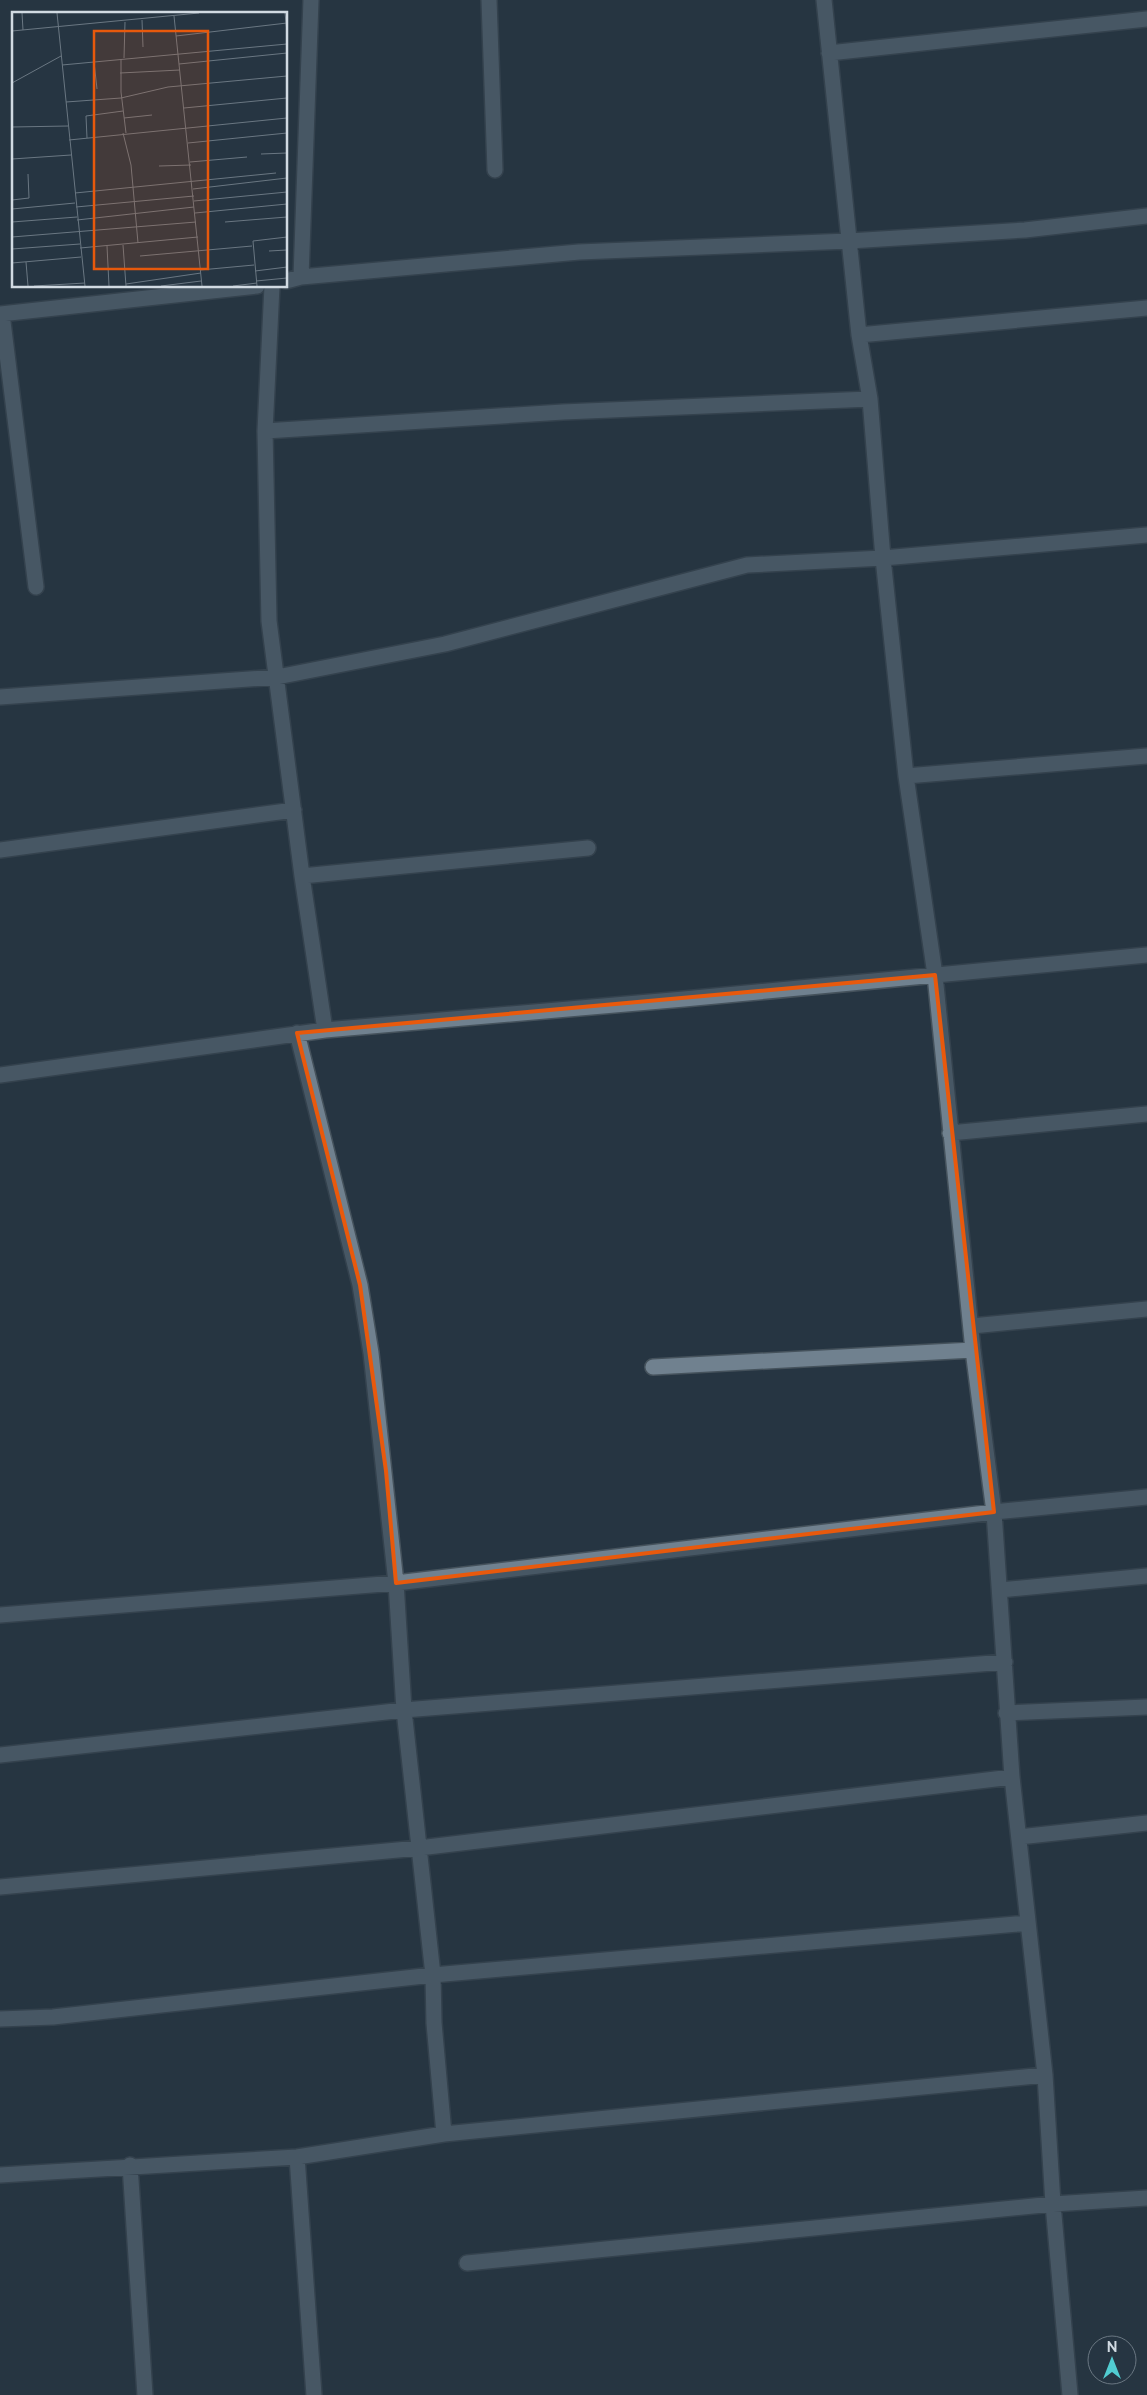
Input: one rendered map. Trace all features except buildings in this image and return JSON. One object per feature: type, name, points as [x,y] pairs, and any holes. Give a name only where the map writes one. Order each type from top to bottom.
[{"type":"street","points":[[311,0],[294,279],[579,252],[1025,230],[1147,216]]},
{"type":"street","points":[[489,0],[495,170]]},
{"type":"street","points":[[824,0],[859,335],[870,399],[883,558],[906,776],[934,975],[974,1350],[994,1512],[1005,1662],[1006,1712],[1045,2075],[1053,2204],[1070,2395]]},
{"type":"street","points":[[829,53],[1147,19]]},
{"type":"street","points":[[36,587],[1,314],[239,288]]},
{"type":"street","points":[[272,288],[265,431],[270,621],[302,876],[326,1030]]},
{"type":"street","points":[[859,335],[1147,308]]},
{"type":"street","points":[[265,431],[563,412],[870,399]]},
{"type":"street","points":[[0,697],[277,677],[445,644],[746,565],[883,558],[1147,535]]},
{"type":"street","points":[[906,776],[1147,756]]},
{"type":"street","points":[[0,850],[294,810]]},
{"type":"street","points":[[302,876],[588,848]]},
{"type":"street","points":[[0,1074],[297,1033],[1147,955]]},
{"type":"street","points":[[297,1033],[360,1285],[371,1353],[386,1472],[396,1583],[404,1710],[433,1975],[434,2023],[444,2134]]},
{"type":"street","points":[[950,1132],[1147,1114]]},
{"type":"street","points":[[972,1326],[1147,1309]]},
{"type":"street","points":[[653,1367],[974,1350]]},
{"type":"street","points":[[0,1615],[396,1583],[994,1512],[1147,1497]]},
{"type":"street","points":[[1000,1590],[1147,1576]]},
{"type":"street","points":[[0,1755],[404,1710],[1005,1662]]},
{"type":"street","points":[[1006,1712],[1147,1707]]},
{"type":"street","points":[[0,1887],[418,1848],[1012,1777]]},
{"type":"street","points":[[1018,1837],[1147,1823]]},
{"type":"street","points":[[0,2019],[53,2017],[433,1975],[1028,1923]]},
{"type":"street","points":[[0,2175],[130,2165],[297,2157],[444,2134],[1045,2075]]},
{"type":"street","points":[[297,2157],[314,2395]]},
{"type":"street","points":[[130,2165],[145,2395]]},
{"type":"street","points":[[467,2262],[1053,2204],[1147,2198]]},
{"type":"highlighted area","points":[[935,975],[994,1512],[396,1583],[386,1471],[360,1285],[297,1033]]}]
